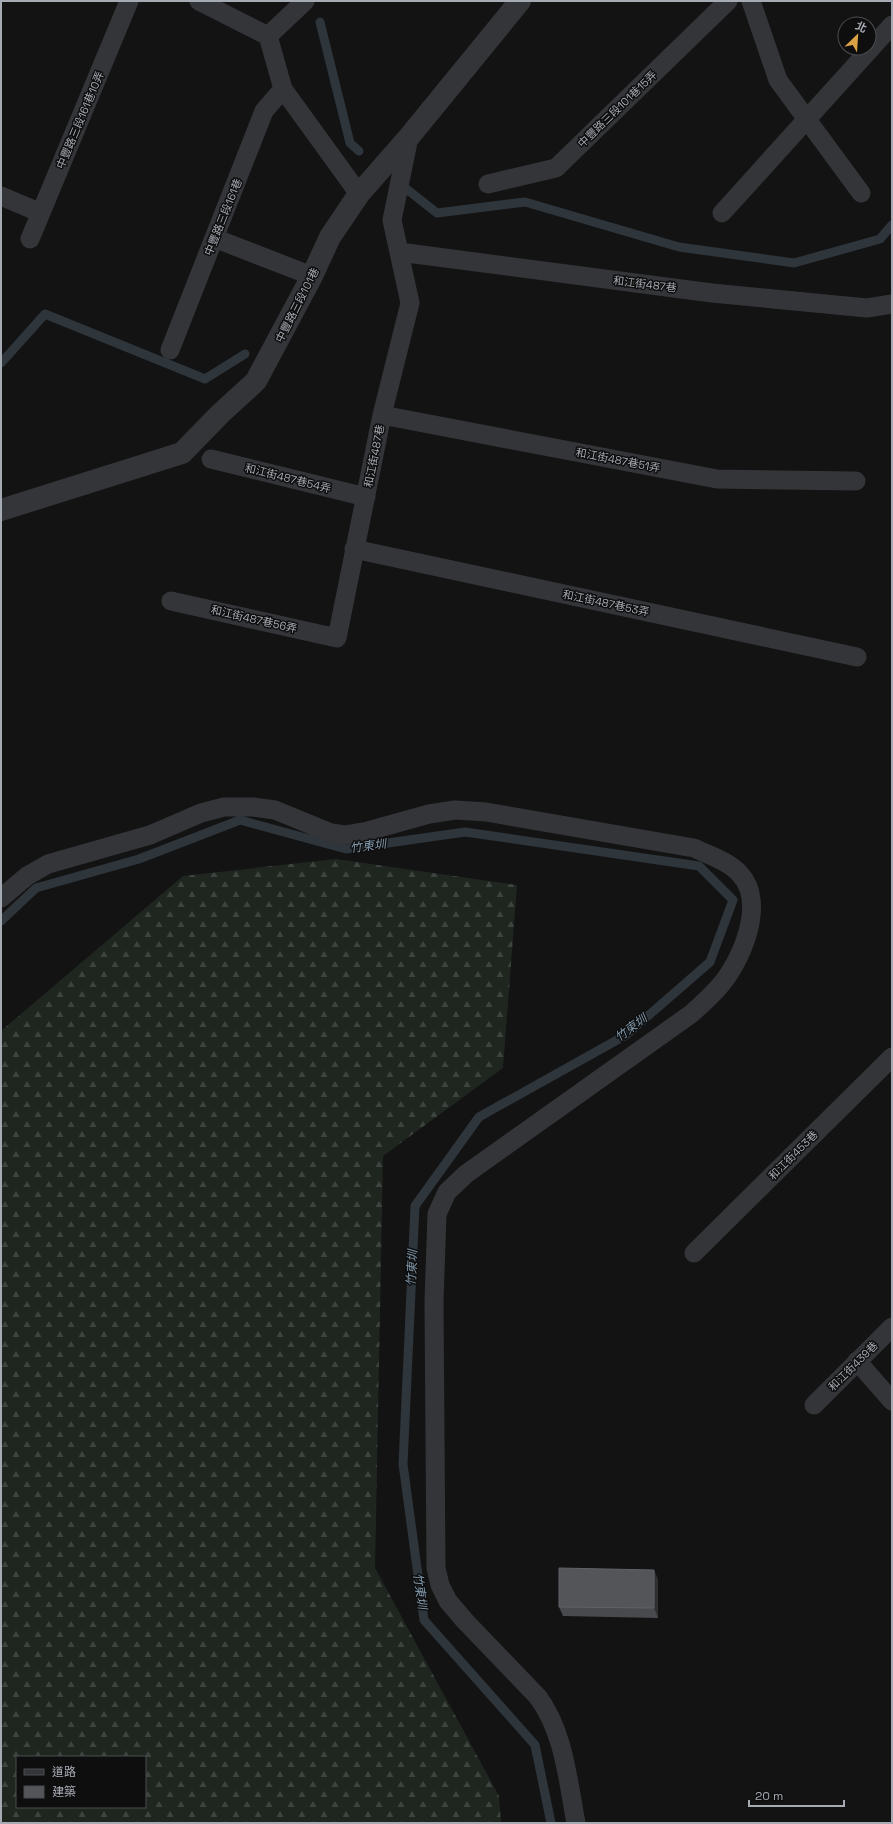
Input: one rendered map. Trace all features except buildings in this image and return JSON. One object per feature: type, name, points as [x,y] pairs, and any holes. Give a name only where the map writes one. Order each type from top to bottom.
[{"type":"street","name":"中豐路三段101巷","points":[[1,510],[182,453],[221,413],[256,381],[312,276],[330,237],[359,194],[409,137],[520,1]]},
{"type":"lane","name":"中豐路三段161巷10弄","points":[[30,239],[129,1]]},
{"type":"lane","points":[[199,1],[268,36],[283,89],[359,194]]},
{"type":"lane","points":[[268,36],[305,1]]},
{"type":"lane","name":"中豐路三段101巷15弄","points":[[488,184],[556,168],[728,1]]},
{"type":"lane","points":[[751,1],[778,80],[861,193]]},
{"type":"lane","points":[[722,213],[892,25]]},
{"type":"lane","name":"中豐路三段161巷","points":[[170,350],[264,111],[283,89]]},
{"type":"lane","name":"和江街487巷","points":[[337,638],[382,415],[410,303],[392,220],[409,137]]},
{"type":"lane","points":[[1,196],[41,212]]},
{"type":"lane","points":[[214,238],[312,276]]},
{"type":"lane","name":"和江街487巷","points":[[399,252],[712,293],[867,308],[892,304]]},
{"type":"lane","name":"和江街487巷51弄","points":[[382,415],[717,479],[856,481]]},
{"type":"lane","name":"和江街487巷54弄","points":[[210,459],[366,497]]},
{"type":"lane","name":"和江街487巷53弄","points":[[354,549],[857,657]]},
{"type":"lane","name":"和江街487巷56弄","points":[[171,601],[337,638]]},
{"type":"lane","points":[[1,898],[27,876],[48,864],[150,835],[201,813],[224,808],[253,806],[275,810],[331,833],[344,835],[368,831],[429,814],[455,810],[486,812],[694,848],[718,858],[740,874],[750,890],[751,917],[741,954],[719,988],[691,1014],[466,1174],[447,1192],[437,1214],[434,1301],[436,1568],[440,1585],[448,1601],[465,1621],[538,1697],[547,1709],[561,1746],[576,1823]]},
{"type":"lane","name":"和江街453巷","points":[[694,1253],[892,1057]]},
{"type":"lane","name":"和江街439巷","points":[[814,1405],[892,1327]]},
{"type":"lane","points":[[857,1361],[892,1401]]},
{"type":"green space","points":[[336,859],[517,885],[503,1068],[383,1156],[375,1568],[499,1796],[501,1823],[1,1823],[1,1031],[183,876]]},
{"type":"waterway","points":[[320,22],[350,143],[359,151]]},
{"type":"waterway","points":[[404,187],[437,213],[525,202],[679,247],[794,263],[880,239],[892,225]]},
{"type":"waterway","points":[[1,363],[45,314],[205,379],[245,354]]},
{"type":"waterway","name":"竹東圳","points":[[1,921],[36,888],[139,859],[240,820],[346,849],[465,832],[699,866],[733,900],[710,962],[626,1035],[479,1117],[415,1206],[403,1464],[424,1620],[535,1745],[551,1823]]}]
